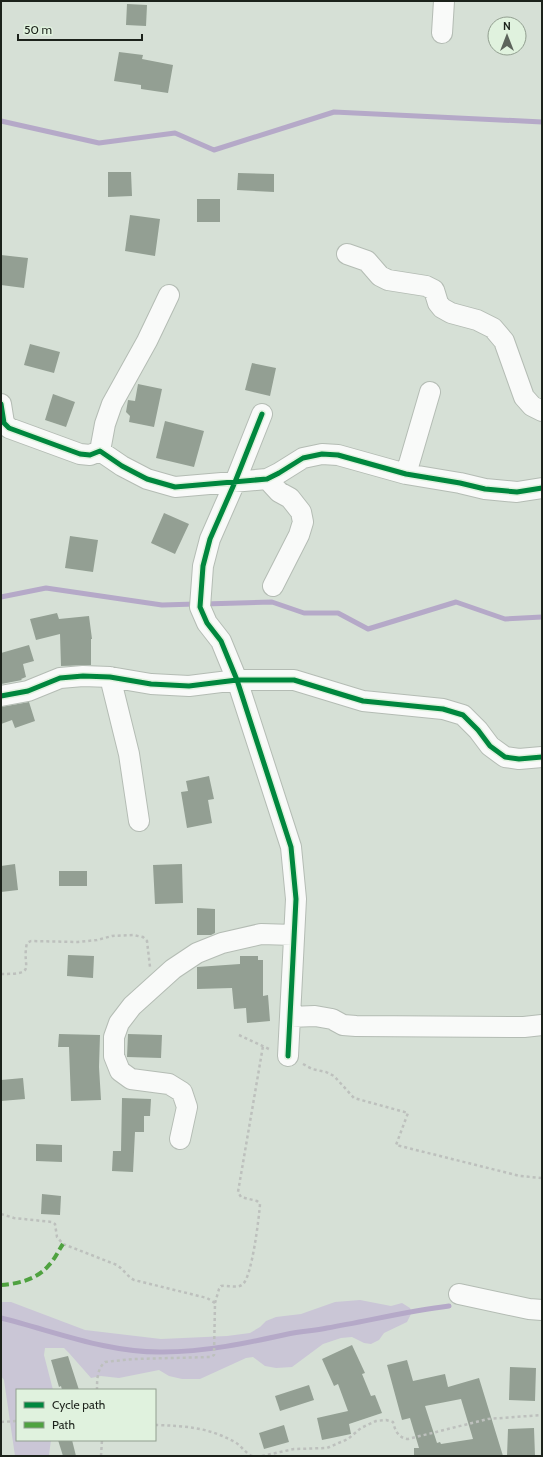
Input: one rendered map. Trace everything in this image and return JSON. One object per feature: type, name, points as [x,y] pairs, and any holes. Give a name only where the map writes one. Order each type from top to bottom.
[{"type":"street","points":[[442,33],[444,1]]},
{"type":"street","points":[[347,254],[367,261],[380,276],[388,280],[426,286],[434,290],[438,303],[442,308],[451,313],[477,320],[493,328],[504,341],[524,397],[532,406],[542,411]]},
{"type":"street","points":[[100,451],[105,424],[112,404],[147,341],[169,295]]},
{"type":"street","points":[[406,474],[430,392]]},
{"type":"street","points":[[1,404],[4,423],[9,428],[80,454],[90,455],[100,451]]},
{"type":"street","points":[[262,414],[210,539],[203,566],[200,607],[207,623],[221,641],[237,680],[291,847],[296,898],[288,1056]]},
{"type":"street","points":[[100,451],[122,466],[147,479],[175,487],[267,479],[302,458],[322,454],[338,455],[406,474],[460,483],[485,489],[517,492],[542,488]]},
{"type":"street","points":[[267,479],[279,492],[290,498],[301,512],[303,522],[299,535],[273,586]]},
{"type":"street","points":[[1,696],[28,691],[60,678],[83,676],[110,677],[151,684],[189,686],[237,680],[294,680],[363,701],[442,708],[463,714],[490,746],[505,757],[519,759],[542,757]]},
{"type":"street","points":[[110,677],[129,754],[139,821]]},
{"type":"street","points":[[180,1139],[187,1106],[182,1092],[169,1084],[131,1079],[120,1071],[114,1056],[114,1037],[119,1023],[132,1006],[173,969],[197,954],[222,942],[261,934],[294,935]]},
{"type":"street","points":[[290,1017],[315,1016],[332,1019],[343,1025],[356,1026],[524,1027],[542,1025]]},
{"type":"street","points":[[459,1294],[529,1309],[542,1310]]},
{"type":"path","points":[[1,974],[18,974],[24,972],[26,969],[27,942],[78,942],[97,940],[112,936],[133,935],[143,937],[147,941],[153,987]]},
{"type":"path","points":[[239,1035],[288,1056],[312,1069],[326,1072],[334,1076],[354,1098],[408,1113],[396,1145],[520,1176],[542,1178]]},
{"type":"path","points":[[97,1389],[99,1369],[104,1362],[133,1359],[212,1357],[215,1354],[215,1303],[219,1289],[221,1286],[242,1285],[246,1279],[252,1261],[260,1204],[257,1201],[241,1197],[238,1192],[263,1046]]},
{"type":"path","points":[[1,1214],[14,1218],[52,1222],[55,1224],[57,1237],[63,1244],[117,1265],[123,1269],[126,1276],[134,1280],[206,1298],[215,1303]]},
{"type":"path","points":[[262,1456],[294,1449],[327,1448],[348,1439],[361,1428],[376,1421],[386,1420],[393,1422],[399,1436],[408,1439],[488,1419],[542,1415]]},
{"type":"path","points":[[1,1422],[16,1421]]},
{"type":"path","points":[[156,1425],[182,1426],[213,1432],[235,1441],[252,1456]]},
{"type":"path","points":[[102,1441],[102,1456]]},
{"type":"shaded area","points":[[360,1300],[391,1306],[402,1303],[410,1308],[412,1312],[407,1322],[384,1333],[379,1340],[371,1344],[364,1343],[352,1337],[341,1338],[323,1344],[292,1367],[276,1368],[265,1366],[253,1357],[246,1358],[200,1379],[182,1379],[169,1376],[159,1370],[119,1378],[101,1376],[91,1378],[64,1348],[45,1348],[44,1355],[53,1389],[16,1389],[16,1441],[51,1441],[49,1455],[15,1456],[4,1380],[1,1376],[1,1302],[11,1302],[85,1330],[161,1339],[227,1336],[250,1333],[266,1321],[276,1317],[301,1314],[335,1302]]},
{"type":"building","points":[[127,4],[147,5],[146,26],[126,25]]},
{"type":"building","points":[[119,52],[143,55],[142,59],[173,65],[168,93],[141,89],[141,85],[114,81]]},
{"type":"building","points":[[108,172],[131,172],[132,196],[108,197]]},
{"type":"building","points":[[238,173],[274,174],[274,192],[237,190]]},
{"type":"building","points":[[197,199],[220,199],[220,222],[197,222]]},
{"type":"building","points":[[130,215],[160,219],[155,256],[125,251]]},
{"type":"building","points":[[1,255],[28,258],[24,288],[1,285]]},
{"type":"building","points":[[30,344],[60,352],[54,373],[24,365]]},
{"type":"building","points":[[252,363],[276,368],[270,396],[245,390]]},
{"type":"building","points":[[138,384],[162,389],[154,427],[129,422],[130,416],[126,412],[128,400],[135,401]]},
{"type":"building","points":[[53,394],[75,402],[66,427],[45,420]]},
{"type":"building","points":[[165,421],[204,431],[194,467],[156,458]]},
{"type":"building","points":[[164,513],[189,524],[175,554],[151,543]]},
{"type":"building","points":[[70,536],[98,540],[93,572],[65,568]]},
{"type":"building","points":[[57,613],[59,619],[89,616],[92,639],[91,665],[61,666],[60,634],[36,640],[30,619]]},
{"type":"building","points":[[29,645],[34,661],[23,664],[26,677],[21,679],[22,680],[1,684],[1,653]]},
{"type":"building","points":[[29,702],[35,721],[15,728],[12,720],[1,724],[1,707]]},
{"type":"building","points":[[209,776],[214,799],[208,800],[212,823],[187,828],[181,792],[188,791],[186,781]]},
{"type":"building","points":[[15,864],[18,890],[1,892],[1,866]]},
{"type":"building","points":[[182,864],[183,903],[155,904],[153,865]]},
{"type":"building","points":[[59,871],[87,871],[87,886],[59,886]]},
{"type":"building","points":[[197,908],[215,909],[215,933],[211,935],[197,935]]},
{"type":"building","points":[[68,955],[94,956],[93,978],[67,976]]},
{"type":"building","points":[[240,956],[258,956],[258,960],[263,960],[263,996],[268,995],[270,1021],[247,1023],[246,1008],[234,1009],[232,988],[197,989],[197,967],[240,964]]},
{"type":"building","points":[[59,1034],[100,1035],[99,1067],[101,1100],[71,1101],[69,1047],[58,1047]]},
{"type":"building","points":[[128,1034],[162,1035],[161,1058],[127,1057]]},
{"type":"building","points":[[23,1078],[25,1099],[1,1101],[1,1080]]},
{"type":"building","points":[[122,1098],[151,1099],[150,1116],[144,1116],[144,1132],[135,1132],[133,1172],[112,1171],[113,1151],[121,1151]]},
{"type":"building","points":[[36,1144],[62,1145],[62,1162],[36,1161]]},
{"type":"building","points":[[42,1194],[61,1196],[60,1215],[41,1214]]},
{"type":"building","points":[[352,1345],[365,1373],[362,1374],[371,1396],[375,1395],[382,1413],[349,1424],[351,1434],[322,1440],[317,1418],[348,1411],[338,1384],[334,1386],[322,1359]]},
{"type":"building","points":[[68,1356],[79,1389],[62,1389],[61,1386],[59,1387],[51,1360]]},
{"type":"building","points":[[407,1360],[413,1381],[445,1374],[448,1387],[479,1378],[503,1456],[414,1456],[414,1448],[419,1448],[410,1418],[402,1420],[387,1365]],"holes":[[[461,1399],[473,1439],[441,1444],[440,1442],[437,1443],[425,1406]]]},
{"type":"building","points":[[510,1367],[536,1368],[535,1401],[509,1400]]},
{"type":"building","points":[[309,1385],[314,1400],[280,1411],[275,1396]]},
{"type":"building","points":[[284,1425],[289,1442],[264,1449],[259,1433]]},
{"type":"building","points":[[534,1428],[535,1456],[507,1456],[508,1429]]},
{"type":"building","points":[[58,1441],[72,1441],[76,1456],[63,1456]]},
{"type":"waterway","points":[[1,121],[99,143],[175,133],[214,150],[334,112],[542,122]]},
{"type":"waterway","points":[[1,597],[46,588],[162,605],[196,604]]},
{"type":"waterway","points":[[204,604],[272,602],[304,613],[338,613],[368,629],[456,602],[505,619],[542,617]]},
{"type":"waterway","points":[[1,1318],[101,1345],[142,1351],[179,1352],[257,1341],[293,1333],[449,1306]]},
{"type":"marked path","points":[[1,1285],[21,1282],[39,1274],[51,1263],[63,1244]]},
{"type":"cycle path","points":[[1,404],[4,423],[9,428],[80,454],[90,455],[100,451],[122,466],[147,479],[175,487],[267,479],[303,458],[322,454],[338,455],[406,474],[460,483],[485,489],[517,492],[542,488]]},
{"type":"cycle path","points":[[262,414],[210,539],[203,566],[200,607],[207,623],[221,641],[237,680],[291,847],[296,899],[288,1056]]},
{"type":"cycle path","points":[[1,696],[28,691],[60,678],[83,676],[110,677],[151,684],[189,686],[237,680],[294,680],[363,701],[443,709],[463,715],[478,730],[490,746],[505,757],[519,759],[542,757]]}]
